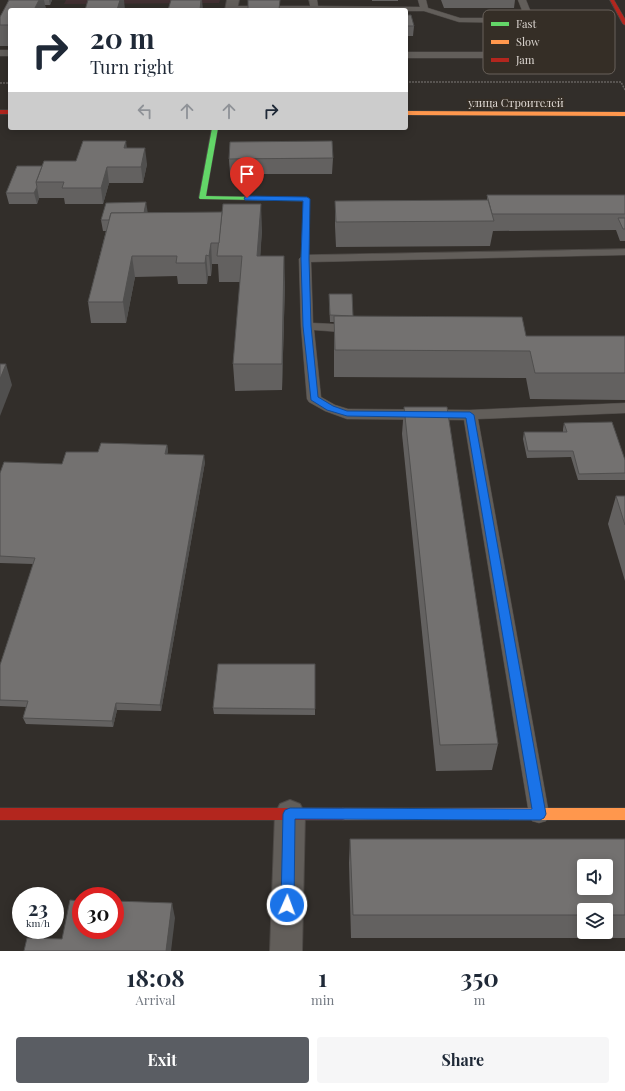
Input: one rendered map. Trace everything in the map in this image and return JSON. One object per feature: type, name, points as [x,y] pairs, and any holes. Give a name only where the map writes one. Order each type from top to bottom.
[{"type":"street","points":[[612,0],[625,24]]},
{"type":"street","name":"улица Строителей","points":[[408,113],[625,114]]},
{"type":"street","points":[[215,130],[202,198],[307,199],[305,259]]},
{"type":"street","points":[[0,814],[625,814]]},
{"type":"street","points":[[286,951],[290,814]]},
{"type":"lane","points":[[422,0],[425,9]]},
{"type":"lane","points":[[522,0],[526,10]]},
{"type":"lane","points":[[232,6],[388,8]]},
{"type":"lane","points":[[408,9],[425,9],[460,20],[483,20]]},
{"type":"lane","points":[[408,55],[483,55]]},
{"type":"lane","points":[[625,264],[622,252],[305,259],[307,326],[314,398],[330,408],[347,414],[470,415],[625,408]]},
{"type":"lane","points":[[307,326],[369,329]]},
{"type":"lane","points":[[470,415],[540,814]]},
{"type":"path","points":[[408,82],[621,82],[625,90]]},
{"type":"shaded area","points":[[66,0],[220,0],[219,3],[64,4]]},
{"type":"building","points":[[9,0],[39,0],[35,8],[8,8],[8,25],[0,25],[0,17]]},
{"type":"building","points":[[88,0],[120,0],[118,8],[86,8]]},
{"type":"building","points":[[171,0],[201,0],[200,8],[169,8]]},
{"type":"building","points":[[248,0],[280,0],[279,8],[248,8]]},
{"type":"building","points":[[408,15],[411,15],[414,26],[408,26]]},
{"type":"building","points":[[83,141],[126,141],[124,148],[145,148],[141,167],[107,167],[101,188],[62,188],[64,182],[36,182],[44,161],[76,161]]},
{"type":"building","points":[[332,141],[333,158],[229,159],[230,142]]},
{"type":"building","points":[[17,166],[42,166],[36,182],[37,187],[34,193],[6,193]]},
{"type":"building","points":[[487,195],[625,195],[625,214],[492,214]]},
{"type":"building","points":[[488,200],[494,221],[336,222],[335,201]]},
{"type":"building","points":[[146,202],[144,213],[111,213],[109,220],[101,220],[106,203]]},
{"type":"building","points":[[223,204],[261,204],[257,256],[284,256],[282,364],[233,364],[242,256],[217,256]]},
{"type":"building","points":[[222,212],[219,243],[211,243],[209,256],[206,255],[205,263],[176,263],[177,256],[132,256],[123,302],[88,302],[111,213]]},
{"type":"building","points":[[618,218],[625,218],[625,229],[623,229]]},
{"type":"building","points":[[329,294],[352,294],[353,316],[330,315]]},
{"type":"building","points":[[334,316],[522,317],[526,336],[625,336],[625,373],[535,373],[530,351],[335,350]]},
{"type":"building","points":[[0,364],[6,364],[0,379]]},
{"type":"building","points":[[404,407],[447,407],[498,744],[440,745]]},
{"type":"building","points":[[612,422],[625,460],[625,473],[579,474],[573,451],[528,451],[524,432],[567,432],[564,423]]},
{"type":"building","points":[[101,443],[167,445],[165,454],[204,455],[160,705],[116,703],[112,721],[23,718],[28,701],[0,700],[0,665],[35,558],[0,556],[0,473],[4,462],[62,464],[66,452],[98,452]]},
{"type":"building","points":[[616,496],[625,496],[625,525]]},
{"type":"building","points":[[218,664],[315,664],[315,709],[213,708]]},
{"type":"building","points":[[350,839],[625,839],[625,915],[613,915],[613,903],[577,903],[577,915],[353,915]]},
{"type":"building","points":[[70,900],[72,900],[72,939],[124,939],[124,901],[172,903],[166,951],[24,951],[27,939],[64,939],[64,929]]},
{"type":"traffic: fast","points":[[215,130],[202,198],[307,199],[305,259]]},
{"type":"traffic: slow","points":[[408,113],[625,114]]},
{"type":"traffic: slow","points":[[343,814],[625,814]]},
{"type":"traffic: jam","points":[[612,0],[625,24]]},
{"type":"traffic: jam","points":[[0,112],[8,112]]},
{"type":"traffic: jam","points":[[0,814],[343,814]]},
{"type":"route","points":[[247,198],[307,199],[305,259],[307,326],[314,398],[330,408],[347,414],[470,415],[540,814],[290,814],[287,905]]}]
